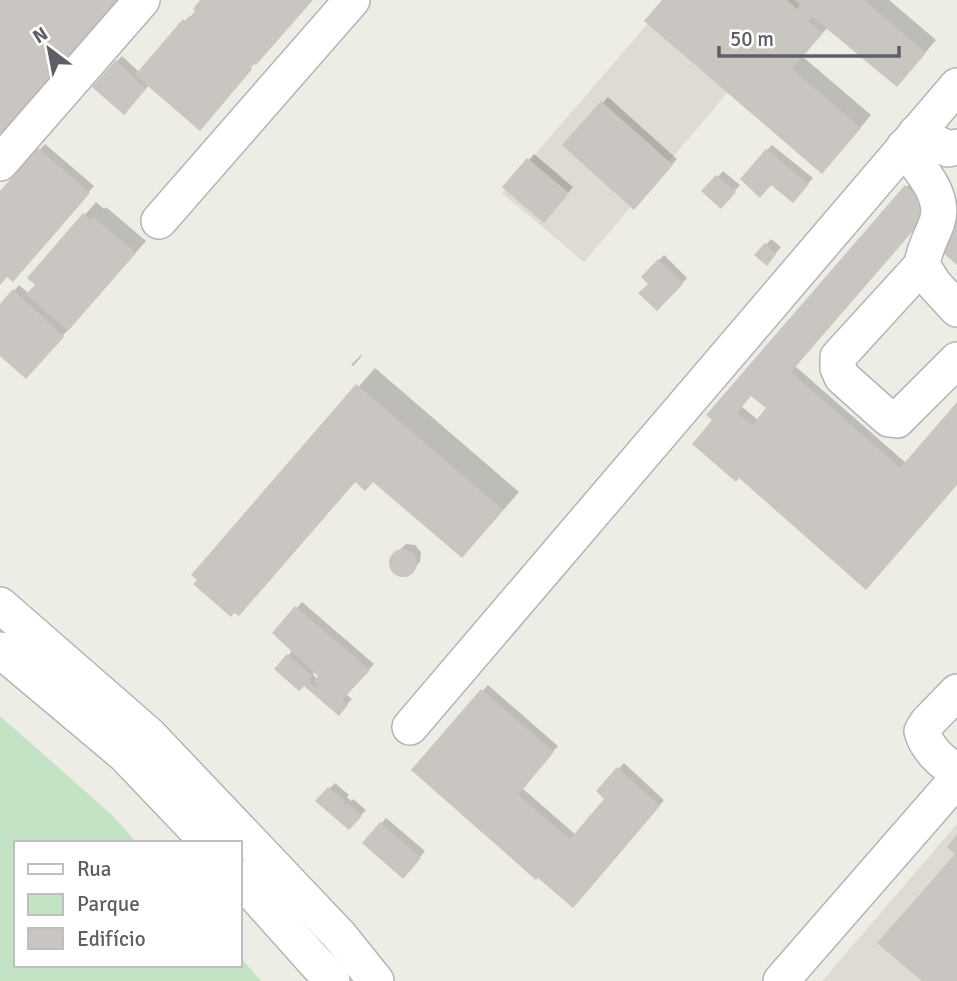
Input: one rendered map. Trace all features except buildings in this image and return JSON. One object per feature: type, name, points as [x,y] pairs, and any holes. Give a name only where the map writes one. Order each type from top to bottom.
[{"type":"street","points":[[0,163],[142,0]]},
{"type":"street","points":[[159,221],[352,0]]},
{"type":"street","points":[[410,727],[957,86]]},
{"type":"street","points":[[910,140],[948,149],[957,147]]},
{"type":"street","points":[[910,140],[939,205],[937,223],[923,252],[922,265],[934,284],[957,309]]},
{"type":"street","points":[[922,265],[838,357],[838,368],[842,377],[889,419],[897,420],[957,360]]},
{"type":"street","points":[[0,605],[149,735],[339,936],[376,981]]},
{"type":"street","points":[[0,650],[124,754],[207,841]]},
{"type":"street","points":[[957,692],[922,731],[936,754],[957,770]]},
{"type":"street","points":[[781,981],[957,779]]},
{"type":"street","points":[[242,880],[332,981]]},
{"type":"shaded area","points":[[668,0],[806,0],[584,262],[502,193]]},
{"type":"shaded area","points":[[957,824],[957,981],[822,981]]},
{"type":"green space","points":[[0,716],[112,815],[135,841],[14,841],[14,967],[242,967],[242,959],[261,981],[0,981]]}]
